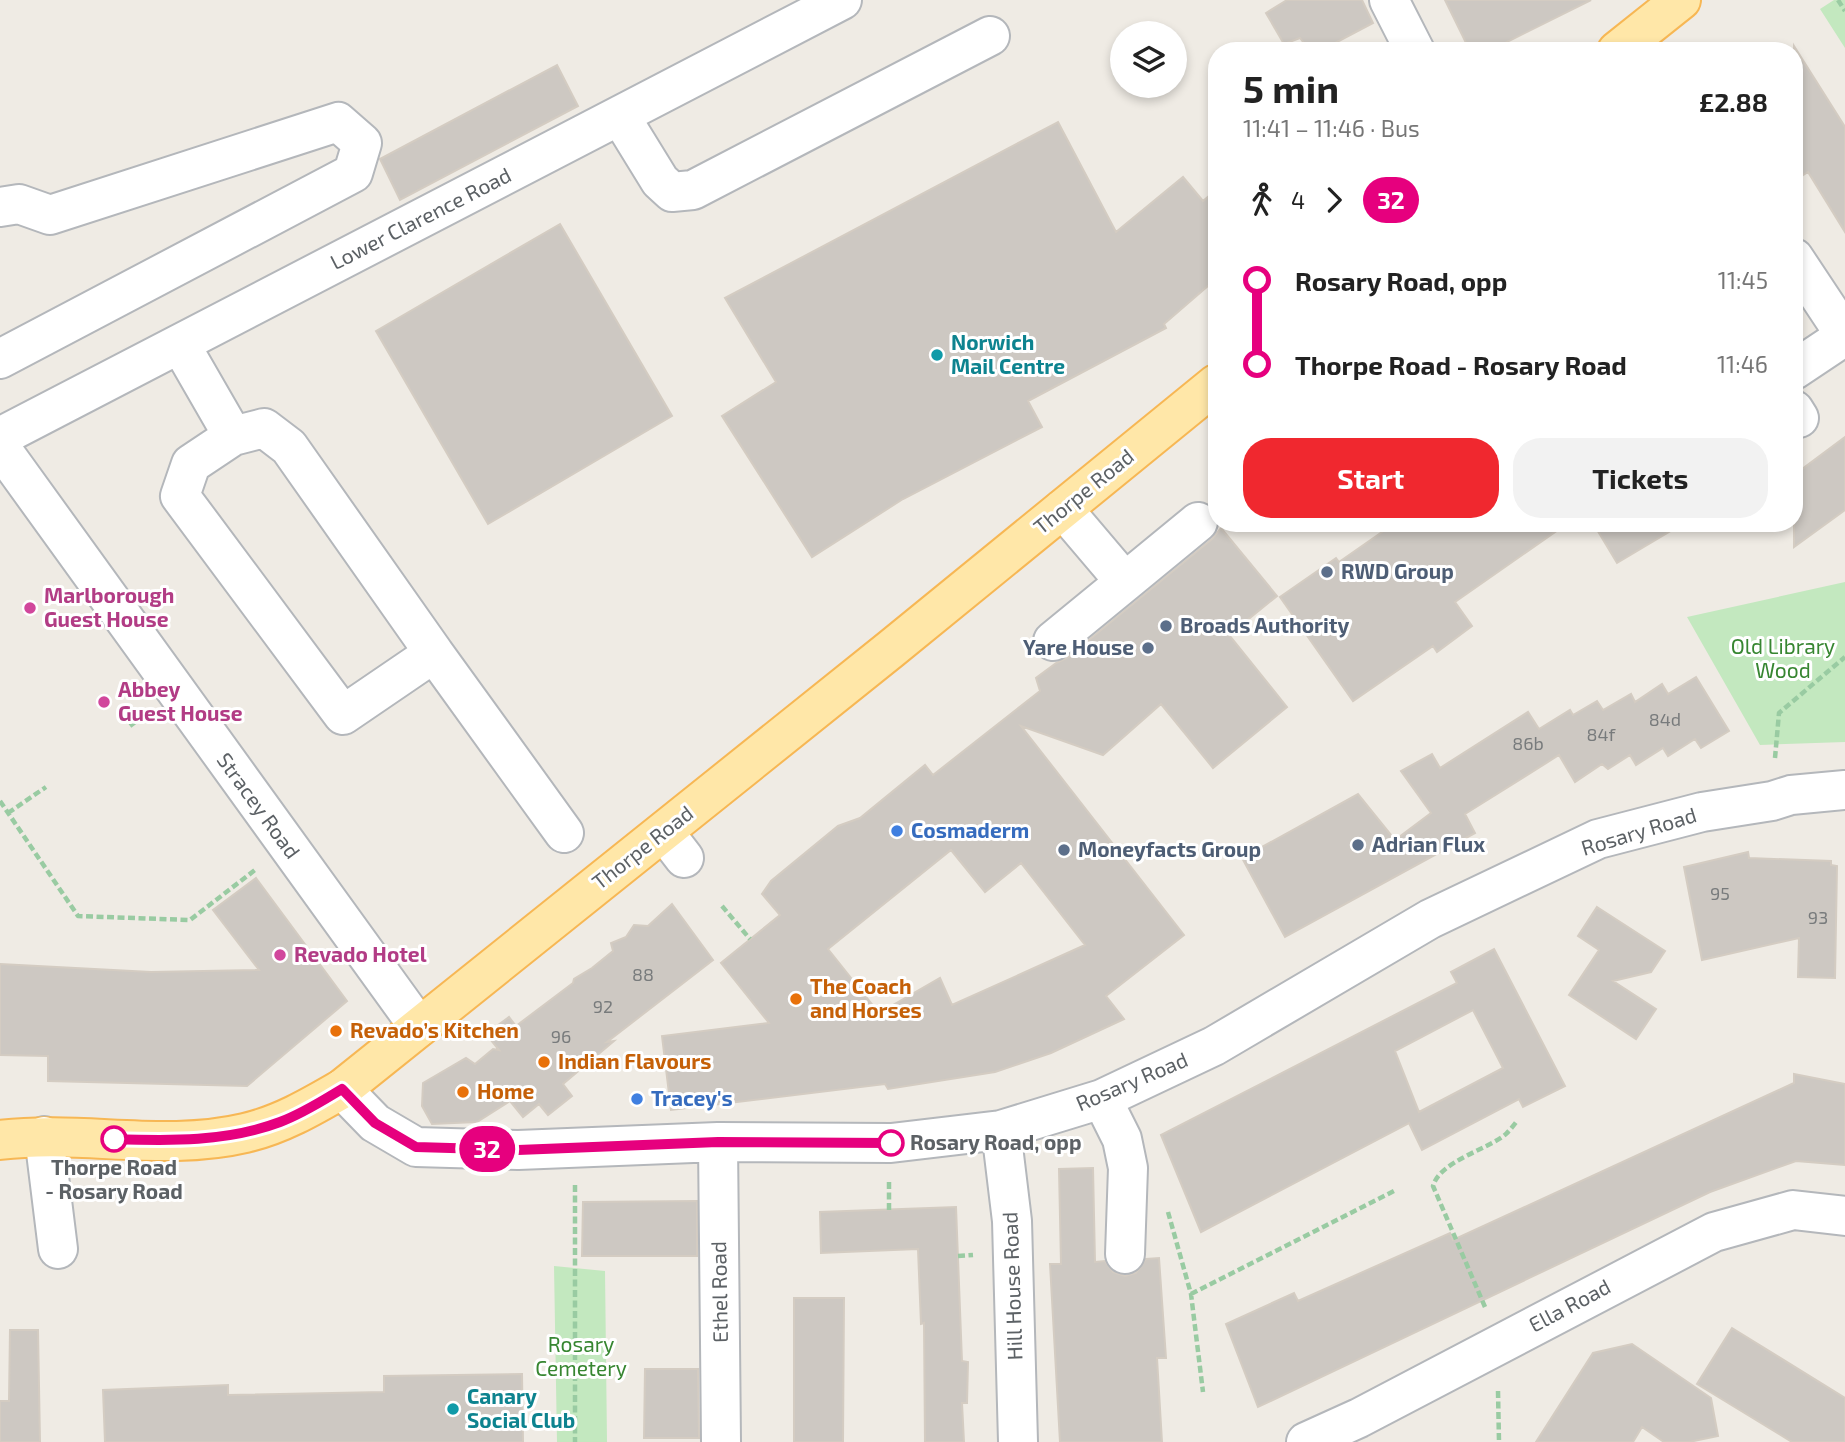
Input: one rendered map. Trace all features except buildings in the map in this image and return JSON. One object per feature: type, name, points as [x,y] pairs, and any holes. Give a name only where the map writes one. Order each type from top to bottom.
[{"type":"main road","points":[[1628,42],[1681,0]]},
{"type":"main road","name":"Thorpe Road","points":[[0,1140],[44,1136],[161,1141],[245,1133],[282,1122],[342,1089],[419,1027],[674,845],[1063,509],[1208,391]]},
{"type":"street","name":"Lower Clarence Road","points":[[0,437],[842,0]]},
{"type":"street","points":[[1389,0],[1410,42]]},
{"type":"street","points":[[620,116],[660,181],[672,192],[694,190],[990,36]]},
{"type":"street","points":[[0,207],[19,204],[50,215],[338,122],[362,143],[353,173],[0,359]]},
{"type":"street","points":[[1803,272],[1845,336],[1803,364]]},
{"type":"street","points":[[180,344],[233,436]]},
{"type":"street","points":[[434,653],[343,715],[180,496],[191,464],[233,436],[264,428],[289,447],[564,833]]},
{"type":"street","name":"Stracey Road","points":[[0,447],[419,1027]]},
{"type":"street","points":[[1063,509],[1125,582]]},
{"type":"street","points":[[1053,641],[1198,522]]},
{"type":"street","name":"Rosary Road","points":[[342,1089],[375,1123],[416,1147],[518,1150],[718,1142],[891,1143],[1000,1130],[1102,1099],[1214,1046],[1430,919],[1598,839],[1663,821],[1791,795],[1845,790]]},
{"type":"street","points":[[1102,1099],[1122,1139],[1128,1168],[1125,1254]]},
{"type":"street","name":"Hill House Road","points":[[1000,1130],[1012,1221],[1018,1442]]},
{"type":"street","points":[[44,1136],[58,1249]]},
{"type":"street","name":"Ethel Road","points":[[718,1142],[721,1442]]},
{"type":"street","name":"Ella Road","points":[[1306,1442],[1359,1418],[1714,1232],[1793,1210],[1845,1216]]},
{"type":"path","points":[[1838,0],[1845,11]]},
{"type":"path","points":[[1772,801],[1779,713],[1845,657]]},
{"type":"path","points":[[8,813],[46,787]]},
{"type":"path","points":[[0,801],[78,916],[190,920],[286,846]]},
{"type":"path","points":[[722,906],[750,939]]},
{"type":"path","points":[[1499,1442],[1493,1347],[1433,1186],[1435,1179],[1446,1169],[1506,1134],[1517,1121]]},
{"type":"path","points":[[575,1146],[575,1442]]},
{"type":"path","points":[[889,1181],[889,1210]]},
{"type":"path","points":[[1191,1294],[1396,1190]]},
{"type":"path","points":[[1167,1210],[1191,1294],[1203,1392]]},
{"type":"green space","points":[[1834,0],[1845,0],[1845,48],[1820,9]]},
{"type":"green space","name":"Old Library Wood","points":[[1845,582],[1845,742],[1760,745],[1687,617]]},
{"type":"green space","name":"Rosary Cemetery","points":[[554,1266],[605,1271],[607,1442],[557,1442]]},
{"type":"bus line","name":"32","points":[[114,1139],[205,1139],[245,1133],[282,1122],[342,1089],[375,1123],[416,1147],[518,1150],[718,1142],[891,1143]]},
{"type":"place","name":"Norwich Mail Centre","points":[[937,355]]},
{"type":"place","name":"RWD Group","points":[[1327,572]]},
{"type":"place","name":"Marlborough Guest House","points":[[30,608]]},
{"type":"place","name":"Broads Authority","points":[[1166,626]]},
{"type":"place","name":"Yare House","points":[[1148,648]]},
{"type":"place","name":"Abbey Guest House","points":[[104,702]]},
{"type":"place","name":"Cosmaderm","points":[[897,831]]},
{"type":"place","name":"Adrian Flux","points":[[1358,845]]},
{"type":"place","name":"Moneyfacts Group","points":[[1064,850]]},
{"type":"place","name":"Revado Hotel","points":[[280,955]]},
{"type":"place","name":"The Coach and Horses","points":[[796,999]]},
{"type":"place","name":"Revado’s Kitchen","points":[[336,1031]]},
{"type":"place","name":"Indian Flavours","points":[[544,1062]]},
{"type":"place","name":"Home","points":[[463,1092]]},
{"type":"place","name":"Tracey's","points":[[637,1099]]},
{"type":"place","name":"Thorpe Road - Rosary Road","points":[[114,1139]]},
{"type":"place","name":"Rosary Road, opp","points":[[891,1143]]},
{"type":"place","name":"Canary Social Club","points":[[453,1409]]}]
